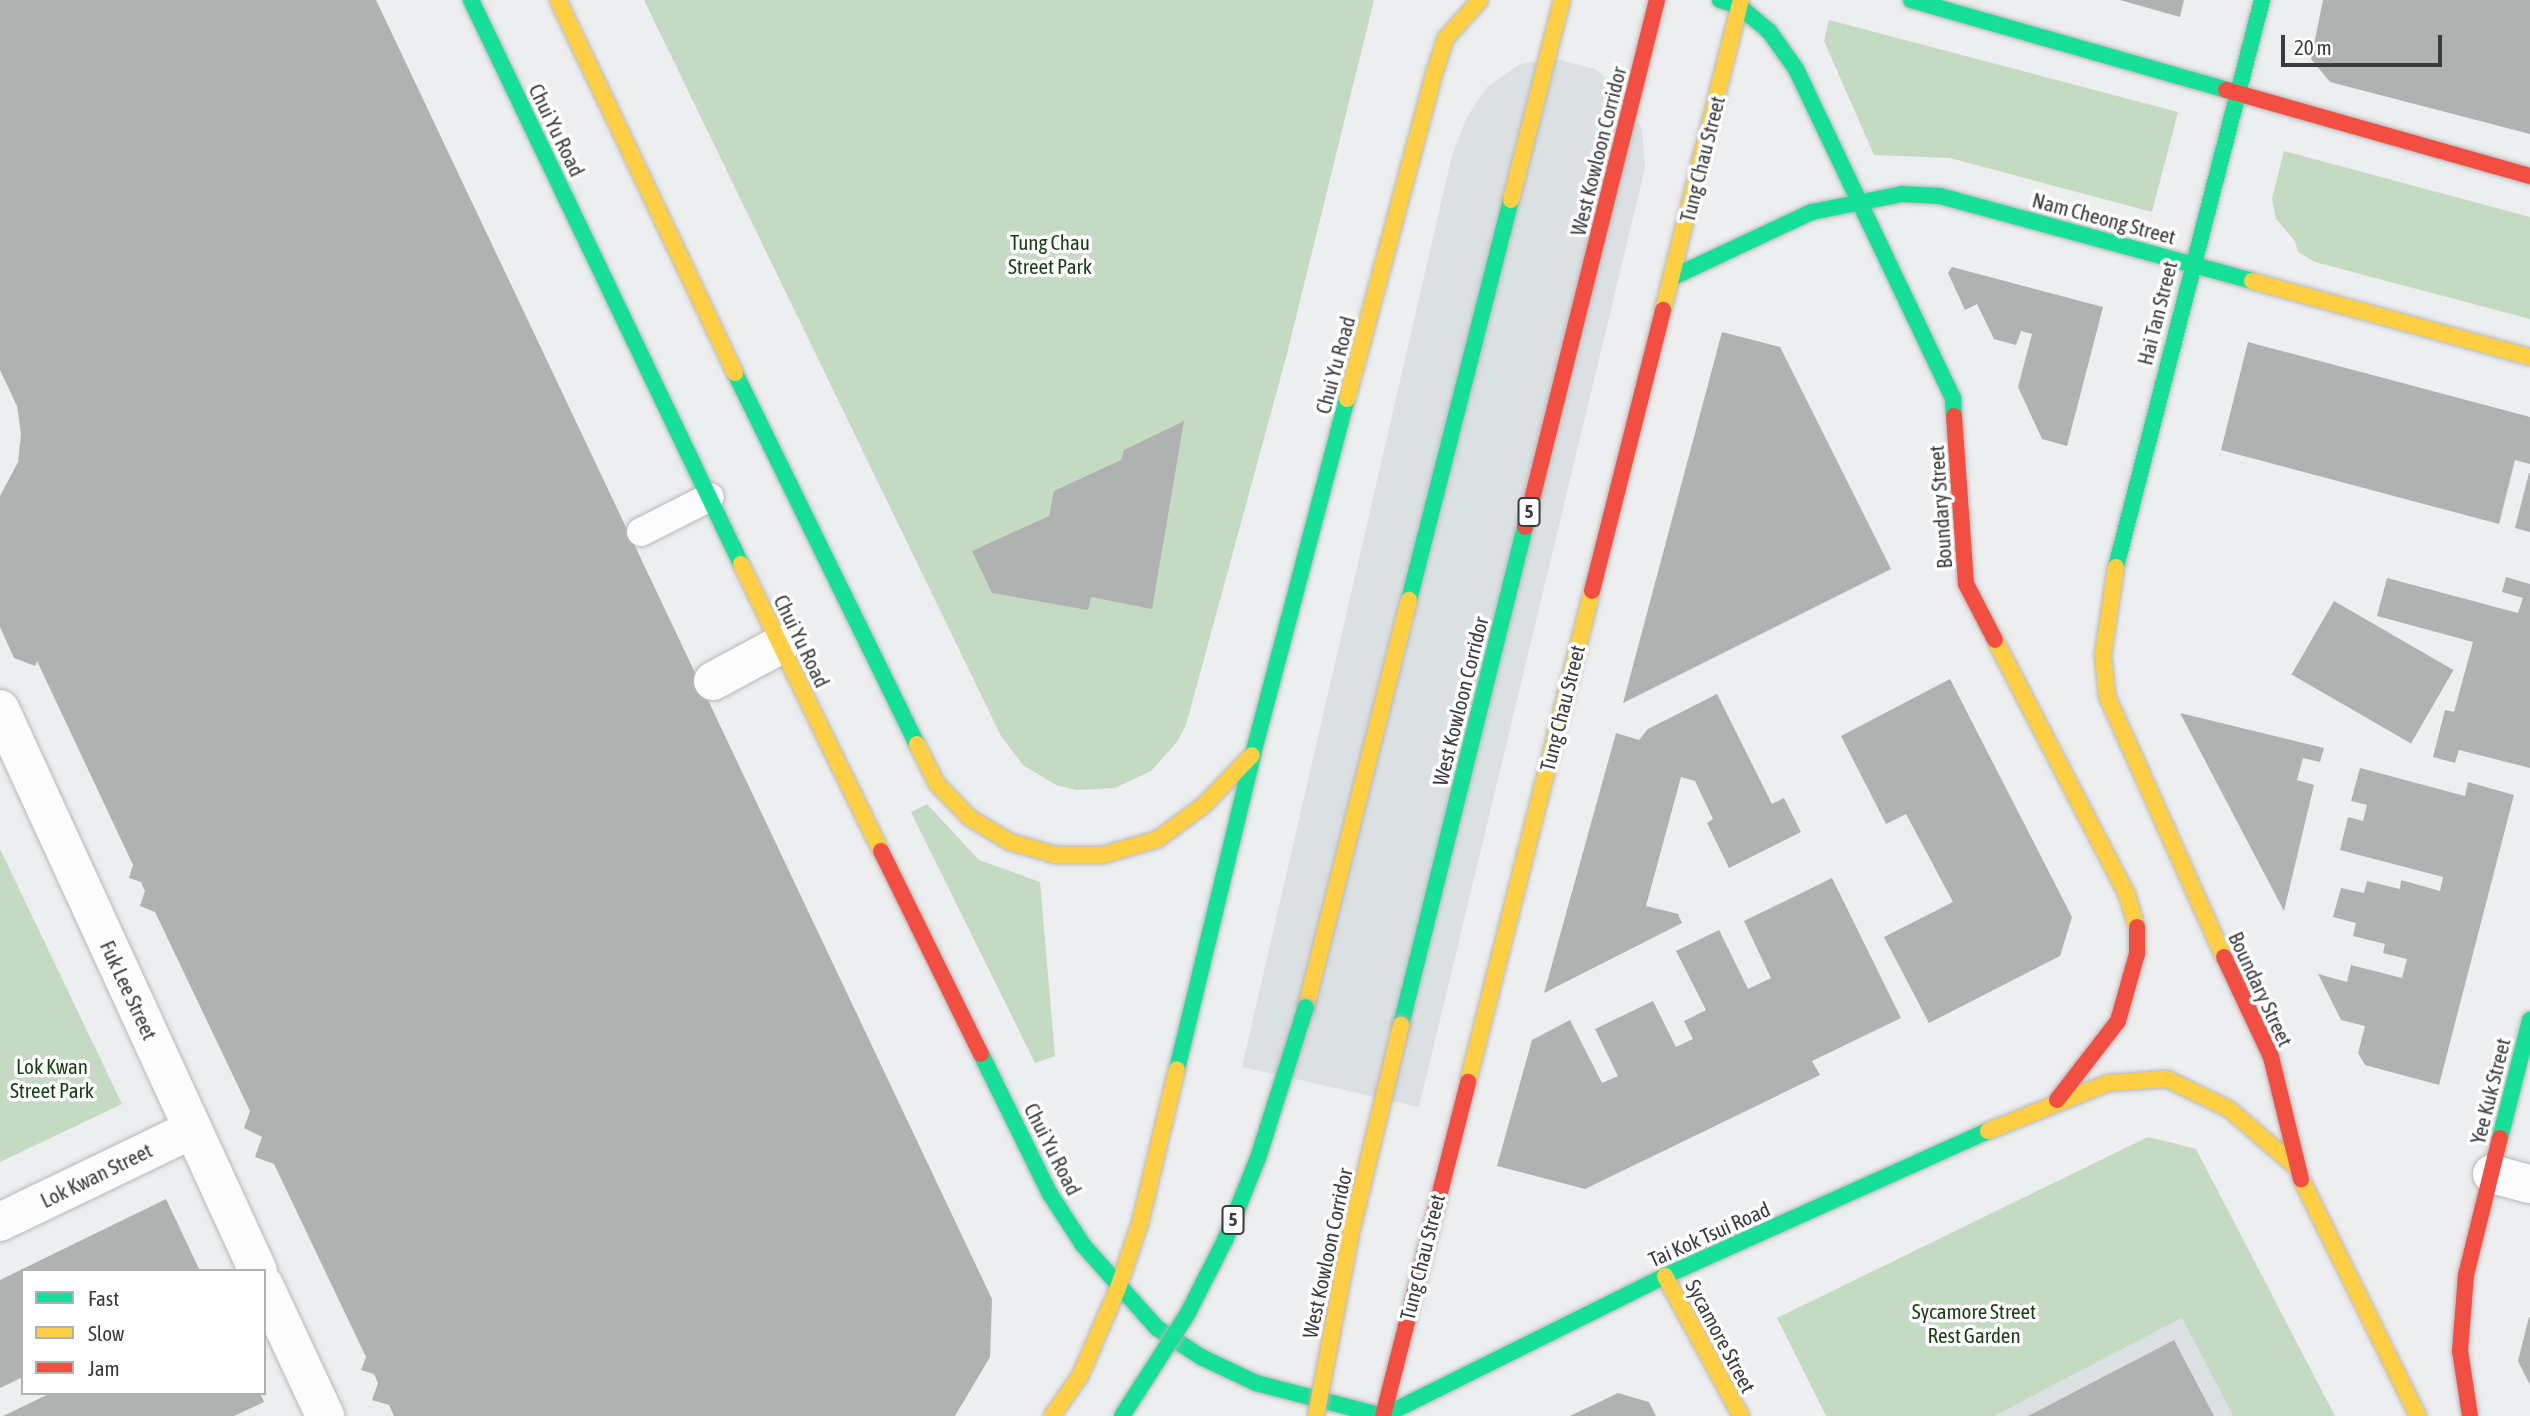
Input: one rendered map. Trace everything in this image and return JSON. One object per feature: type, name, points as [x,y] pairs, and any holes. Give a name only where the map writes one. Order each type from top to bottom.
[{"type":"main road","name":"Chui Yu Road","points":[[471,0],[780,645],[1050,1195],[1083,1245],[1118,1288],[1157,1328],[1256,1383],[1383,1416]]},
{"type":"main road","name":"Chui Yu Road","points":[[558,0],[848,610],[937,784],[970,818],[1010,842],[1056,855],[1103,855],[1158,839],[1204,805],[1253,754]]},
{"type":"main road","name":"Chui Yu Road","points":[[1118,1288],[1140,1223],[1253,754],[1446,38],[1480,0]]},
{"type":"main road","name":"5","points":[[1122,1416],[1188,1313],[1225,1240],[1263,1146],[1306,1007],[1562,0]]},
{"type":"main road","name":"West Kowloon Corridor","points":[[1316,1416],[1385,1089],[1657,0]]},
{"type":"main road","points":[[1720,0],[1740,3]]},
{"type":"main road","points":[[1911,0],[2530,176]]},
{"type":"main road","name":"Hai Tan Street","points":[[2109,598],[2191,263],[2240,93],[2262,0]]},
{"type":"main road","name":"Boundary Street","points":[[1740,3],[1769,31],[1796,69],[1856,200],[1953,398],[1966,584],[2127,895],[2137,925],[2137,954],[2118,1021]]},
{"type":"main road","name":"Tung Chau Street","points":[[1383,1416],[1673,277],[1740,3]]},
{"type":"main road","name":"Nam Cheong Street","points":[[1673,277],[1812,212],[1856,200],[1902,194],[1940,196],[2191,263],[2284,293],[2530,357]]},
{"type":"main road","name":"Boundary Street","points":[[2109,598],[2103,655],[2107,696],[2162,826],[2270,1057],[2294,1165],[2418,1416]]},
{"type":"main road","name":"Yee Kuk Street","points":[[2492,1174],[2530,1020]]},
{"type":"main road","name":"Tai Kok Tsui Road","points":[[2057,1100],[2118,1021]]},
{"type":"main road","name":"Boundary Street","points":[[2167,1080],[2228,1109],[2294,1165]]},
{"type":"main road","name":"Tai Kok Tsui Road","points":[[1383,1416],[1665,1276],[2057,1100],[2108,1083],[2167,1080]]},
{"type":"main road","points":[[2470,1416],[2460,1351],[2461,1313],[2492,1174]]},
{"type":"main road","name":"Sycamore Street","points":[[1665,1276],[1741,1416]]},
{"type":"main road","points":[[1052,1416],[1080,1376],[1118,1288]]},
{"type":"street","points":[[713,681],[780,645]]},
{"type":"street","name":"Fuk Lee Street","points":[[0,709],[257,1269]]},
{"type":"street","name":"Lok Kwan Street","points":[[0,1222],[193,1129]]},
{"type":"street","points":[[2492,1174],[2530,1184]]},
{"type":"street","points":[[266,1289],[325,1416]]},
{"type":"lane","points":[[1446,38],[1456,0]]},
{"type":"lane","points":[[640,531],[710,498]]},
{"type":"shaded area","points":[[1556,59],[1595,69],[1624,93],[1642,129],[1645,168],[1419,1107],[1242,1067],[1452,155],[1467,117],[1487,87],[1520,64]]},
{"type":"shaded area","points":[[2182,1318],[2233,1416],[1994,1416]]},
{"type":"green space","name":"Tung Chau Street Park","points":[[644,0],[1374,0],[1288,350],[1186,725],[1177,742],[1151,771],[1115,788],[1076,790],[1056,785],[1023,765],[1001,736]]},
{"type":"green space","points":[[1829,20],[2178,112],[2152,212],[1950,158],[1874,155],[1824,41]]},
{"type":"green space","points":[[2284,151],[2530,217],[2530,319],[2315,262],[2298,252],[2295,241],[2276,219],[2272,199]]},
{"type":"green space","points":[[927,804],[979,860],[1040,882],[1055,1056],[1035,1063],[911,812]]},
{"type":"green space","name":"Lok Kwan Street Park","points":[[0,849],[122,1104],[0,1162]]},
{"type":"green space","name":"Sycamore Street Rest Garden","points":[[2148,1137],[2196,1149],[2335,1416],[2233,1416],[2182,1318],[1994,1416],[1826,1416],[1777,1318]]},
{"type":"building","points":[[0,0],[376,0],[992,1299],[990,1357],[955,1416],[394,1416],[389,1405],[372,1400],[378,1383],[374,1374],[361,1370],[366,1357],[274,1164],[255,1157],[262,1137],[244,1128],[250,1111],[155,912],[140,906],[145,891],[141,882],[129,878],[133,865],[37,661],[35,666],[14,658],[0,627],[0,496],[18,462],[21,434],[17,406],[0,370]]},
{"type":"building","points":[[2120,0],[2184,0],[2180,17]]},
{"type":"building","points":[[2323,0],[2530,0],[2530,134],[2330,82],[2311,59]]},
{"type":"building","points":[[1952,267],[2103,307],[2067,446],[2042,439],[2018,387],[2032,334],[2021,331],[2016,345],[1994,339],[1977,304],[1965,310],[1948,273]]},
{"type":"building","points":[[1722,332],[1780,347],[1891,569],[1623,703]]},
{"type":"building","points":[[2248,342],[2530,417],[2530,464],[2515,460],[2499,524],[2221,450]]},
{"type":"building","points":[[1184,421],[1152,609],[1091,597],[1088,610],[992,593],[972,551],[1049,516],[1054,491],[1121,460],[1124,450]]},
{"type":"building","points":[[2530,473],[2530,532],[2515,528]]},
{"type":"building","points":[[2506,577],[2530,584],[2530,768],[2459,750],[2455,763],[2433,757],[2445,710],[2454,712],[2473,642],[2377,616],[2387,578],[2518,613],[2523,598],[2502,592]]},
{"type":"building","points":[[2334,601],[2454,670],[2411,744],[2292,675]]},
{"type":"building","points":[[1950,679],[2072,917],[2060,956],[1929,1023],[1884,937],[1953,902],[1906,814],[1886,824],[1841,736]]},
{"type":"building","points":[[1717,694],[1772,804],[1784,798],[1801,832],[1729,868],[1707,823],[1713,819],[1695,781],[1681,777],[1646,906],[1678,914],[1682,923],[1544,993],[1616,733],[1639,740],[1648,729]]},
{"type":"building","points":[[2180,713],[2324,748],[2320,762],[2303,758],[2297,780],[2314,785],[2284,911]]},
{"type":"building","points":[[2360,768],[2465,796],[2468,782],[2514,795],[2439,1085],[2365,1065],[2358,1053],[2365,1026],[2341,1020],[2318,974],[2347,982],[2351,965],[2402,978],[2407,959],[2383,953],[2385,944],[2353,936],[2356,923],[2333,917],[2341,888],[2364,893],[2367,881],[2400,889],[2401,880],[2440,891],[2443,877],[2340,850],[2348,817],[2363,821],[2367,805],[2351,801]]},
{"type":"building","points":[[1832,878],[1901,1018],[1812,1061],[1820,1075],[1585,1189],[1497,1166],[1532,1040],[1570,1020],[1602,1083],[1618,1076],[1595,1029],[1653,1001],[1676,1047],[1693,1039],[1684,1021],[1706,1010],[1676,951],[1719,930],[1748,989],[1771,978],[1744,921]]},
{"type":"building","points":[[166,1199],[199,1269],[23,1269]]},
{"type":"building","points":[[21,1270],[21,1378],[0,1388],[0,1280]]},
{"type":"building","points":[[2530,1317],[2530,1385],[2518,1361]]},
{"type":"building","points":[[2174,1340],[2214,1416],[2028,1416]]},
{"type":"building","points":[[1618,1393],[1649,1402],[1656,1416],[1570,1416]]},
{"type":"building","points":[[47,1395],[261,1395],[264,1402],[234,1416],[3,1416]]},
{"type":"traffic: fast","points":[[471,0],[741,564]]},
{"type":"traffic: fast","points":[[1720,0],[1739,6],[1769,31],[1796,69],[1953,398],[1954,416]]},
{"type":"traffic: fast","points":[[1911,0],[2226,90]]},
{"type":"traffic: fast","points":[[2116,567],[2262,0]]},
{"type":"traffic: fast","points":[[1673,277],[1812,212],[1902,194],[1940,196],[2252,281]]},
{"type":"traffic: fast","points":[[1409,600],[1511,200]]},
{"type":"traffic: fast","points":[[735,373],[917,744]]},
{"type":"traffic: fast","points":[[1177,1069],[1253,754],[1347,399]]},
{"type":"traffic: fast","points":[[1401,1025],[1525,527]]},
{"type":"traffic: fast","points":[[1122,1416],[1188,1313],[1225,1240],[1258,1158],[1306,1007]]},
{"type":"traffic: fast","points":[[2500,1138],[2530,1020]]},
{"type":"traffic: fast","points":[[981,1054],[1050,1194],[1083,1245],[1157,1328],[1201,1357],[1256,1383],[1383,1416]]},
{"type":"traffic: fast","points":[[1383,1416],[1665,1276],[1988,1131]]},
{"type":"traffic: slow","points":[[558,0],[735,373]]},
{"type":"traffic: slow","points":[[1347,399],[1435,71],[1446,38],[1480,0]]},
{"type":"traffic: slow","points":[[1511,200],[1562,0]]},
{"type":"traffic: slow","points":[[1663,310],[1741,0]]},
{"type":"traffic: slow","points":[[2252,281],[2530,357]]},
{"type":"traffic: slow","points":[[741,564],[881,851]]},
{"type":"traffic: slow","points":[[2116,567],[2103,655],[2107,696],[2224,957]]},
{"type":"traffic: slow","points":[[1468,1082],[1592,591]]},
{"type":"traffic: slow","points":[[1306,1007],[1409,600]]},
{"type":"traffic: slow","points":[[1995,640],[2127,895],[2137,927]]},
{"type":"traffic: slow","points":[[917,744],[937,784],[970,818],[1010,842],[1056,855],[1103,855],[1158,839],[1204,805],[1252,755]]},
{"type":"traffic: slow","points":[[1316,1416],[1352,1228],[1401,1025]]},
{"type":"traffic: slow","points":[[1052,1416],[1080,1376],[1118,1288],[1140,1223],[1177,1069]]},
{"type":"traffic: slow","points":[[1988,1131],[2108,1083],[2167,1079],[2229,1109],[2294,1165]]},
{"type":"traffic: slow","points":[[2301,1179],[2418,1416]]},
{"type":"traffic: slow","points":[[1665,1276],[1741,1416]]},
{"type":"traffic: jam","points":[[1525,527],[1657,0]]},
{"type":"traffic: jam","points":[[2226,90],[2530,176]]},
{"type":"traffic: jam","points":[[1592,591],[1663,310]]},
{"type":"traffic: jam","points":[[1954,416],[1966,584],[1995,640]]},
{"type":"traffic: jam","points":[[881,851],[981,1054]]},
{"type":"traffic: jam","points":[[2057,1100],[2118,1021],[2137,954],[2137,927]]},
{"type":"traffic: jam","points":[[2224,957],[2271,1057],[2301,1179]]},
{"type":"traffic: jam","points":[[1383,1416],[1468,1082]]},
{"type":"traffic: jam","points":[[2470,1416],[2460,1351],[2466,1275],[2500,1138]]}]
